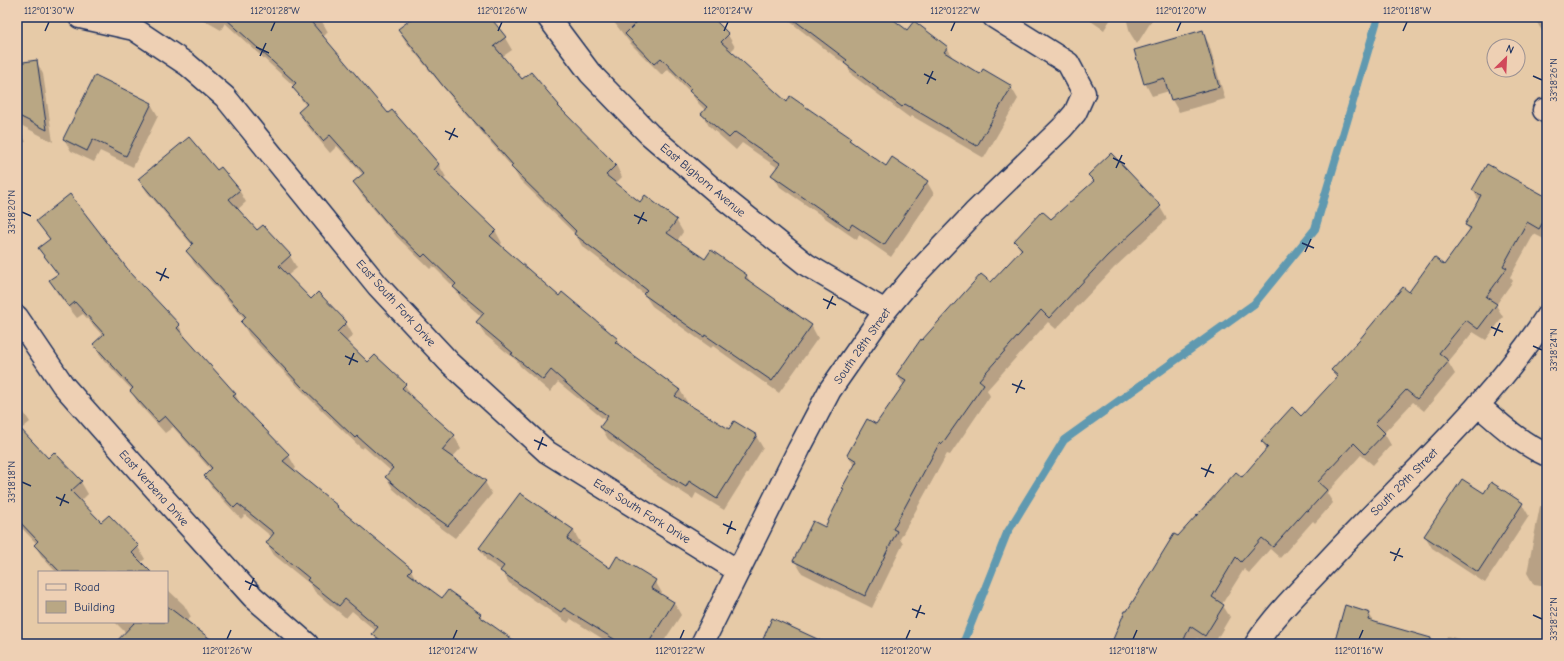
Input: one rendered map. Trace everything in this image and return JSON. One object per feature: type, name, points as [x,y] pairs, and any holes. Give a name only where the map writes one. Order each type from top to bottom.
[{"type":"street","name":"East South Fork Drive","points":[[80,17],[134,29],[188,65],[225,97],[378,286],[449,362],[548,452],[738,571]]},
{"type":"street","name":"East Bighorn Avenue","points":[[548,17],[590,73],[649,134],[727,201],[807,265],[885,311]]},
{"type":"street","name":"South 28th Street","points":[[702,644],[830,390],[885,311],[915,275],[974,213],[1062,128],[1075,113],[1084,93],[1068,63],[994,17]]},
{"type":"street","name":"South 29th Street","points":[[1256,644],[1281,612],[1360,526],[1458,429],[1503,375],[1547,316]]},
{"type":"street","name":"East Verbena Drive","points":[[17,317],[63,384],[141,473],[253,598],[307,644]]},
{"type":"street","points":[[1478,405],[1531,448],[1547,455]]},
{"type":"building","points":[[224,17],[307,17],[388,113],[392,110],[439,164],[434,170],[496,230],[490,236],[559,296],[562,292],[618,339],[615,342],[680,390],[675,396],[729,429],[734,421],[757,435],[717,499],[689,481],[686,487],[655,468],[600,427],[608,416],[583,398],[551,370],[543,380],[511,354],[513,353],[476,322],[484,313],[453,287],[456,284],[425,254],[422,257],[389,225],[353,182],[364,173],[330,135],[323,141],[298,112],[307,104],[292,87],[296,83]]},
{"type":"building","points":[[414,17],[490,17],[506,37],[494,46],[522,79],[531,72],[559,105],[558,106],[616,165],[606,175],[640,202],[645,195],[677,220],[667,233],[705,259],[711,250],[747,275],[745,278],[812,325],[772,381],[705,335],[704,337],[643,294],[647,290],[574,234],[576,231],[511,167],[513,165],[443,86],[398,29]]},
{"type":"building","points":[[642,17],[712,17],[729,34],[721,42],[787,102],[790,96],[851,138],[849,140],[886,166],[892,157],[928,181],[884,245],[852,224],[849,229],[771,175],[780,163],[735,132],[729,138],[701,114],[707,107],[689,91],[691,89],[661,58],[654,64],[625,34]]},
{"type":"building","points":[[790,17],[890,17],[907,30],[914,21],[948,47],[944,52],[980,74],[983,69],[1012,86],[977,146],[905,104],[902,107],[844,63],[847,60]]},
{"type":"building","points":[[1203,30],[1219,87],[1171,100],[1164,78],[1144,84],[1134,50]]},
{"type":"building","points":[[37,60],[47,130],[17,115],[17,63]]},
{"type":"building","points":[[95,75],[152,103],[126,156],[93,139],[87,151],[63,139]]},
{"type":"building","points":[[189,137],[217,170],[221,167],[240,190],[229,199],[257,230],[263,225],[291,255],[279,266],[311,299],[318,292],[347,322],[337,332],[368,362],[375,355],[406,384],[402,388],[455,435],[442,450],[486,481],[448,526],[418,505],[385,477],[393,468],[357,436],[355,438],[302,387],[241,322],[246,317],[186,251],[193,244],[138,179]]},
{"type":"building","points":[[1111,153],[1161,206],[1107,256],[1049,318],[1041,310],[979,380],[984,384],[942,444],[940,442],[893,529],[897,531],[865,596],[793,561],[813,521],[825,527],[844,489],[842,488],[857,461],[847,455],[867,419],[876,424],[906,381],[896,375],[921,339],[922,340],[981,274],[991,282],[1022,249],[1014,241],[1042,211],[1051,219],[1094,181],[1088,175]]},
{"type":"building","points":[[1487,164],[1547,197],[1547,215],[1539,229],[1527,222],[1503,266],[1507,268],[1486,297],[1497,304],[1478,329],[1466,320],[1439,353],[1449,361],[1417,399],[1406,390],[1375,423],[1385,433],[1365,454],[1354,443],[1318,482],[1327,490],[1308,511],[1306,510],[1273,547],[1262,538],[1241,562],[1236,557],[1212,597],[1224,605],[1205,636],[1190,626],[1182,644],[1111,644],[1125,611],[1127,611],[1174,534],[1178,536],[1236,472],[1242,477],[1268,447],[1261,441],[1292,407],[1301,416],[1338,376],[1331,370],[1359,340],[1403,287],[1409,292],[1434,257],[1444,265],[1471,228],[1465,225],[1481,195],[1472,190]]},
{"type":"building","points":[[70,194],[130,272],[180,325],[177,328],[236,394],[233,396],[290,455],[283,461],[412,569],[408,573],[442,598],[448,590],[481,614],[479,616],[519,644],[386,644],[372,634],[378,627],[345,599],[339,606],[307,580],[309,578],[266,543],[274,533],[238,504],[234,508],[204,476],[212,468],[165,416],[158,422],[130,391],[133,388],[93,344],[104,334],[75,302],[69,307],[49,280],[58,274],[38,248],[50,239],[36,221]]},
{"type":"building","points":[[17,425],[48,458],[54,452],[82,481],[71,491],[101,522],[109,515],[139,546],[132,553],[150,571],[59,571],[34,545],[38,541],[17,519]]},
{"type":"building","points":[[1462,479],[1484,493],[1491,482],[1523,503],[1478,572],[1424,536]]},
{"type":"building","points":[[520,493],[574,530],[567,539],[610,568],[617,556],[656,580],[651,588],[674,602],[648,644],[622,644],[564,608],[561,612],[500,571],[504,566],[479,548]]},
{"type":"building","points":[[1345,605],[1370,613],[1368,620],[1431,638],[1430,644],[1334,644]]},
{"type":"building","points":[[168,607],[217,644],[114,644],[134,623],[168,623]]},
{"type":"building","points":[[772,618],[828,644],[761,644]]},
{"type":"waterway","points":[[963,644],[1007,533],[1064,440],[1254,304],[1315,229],[1378,17]]}]
